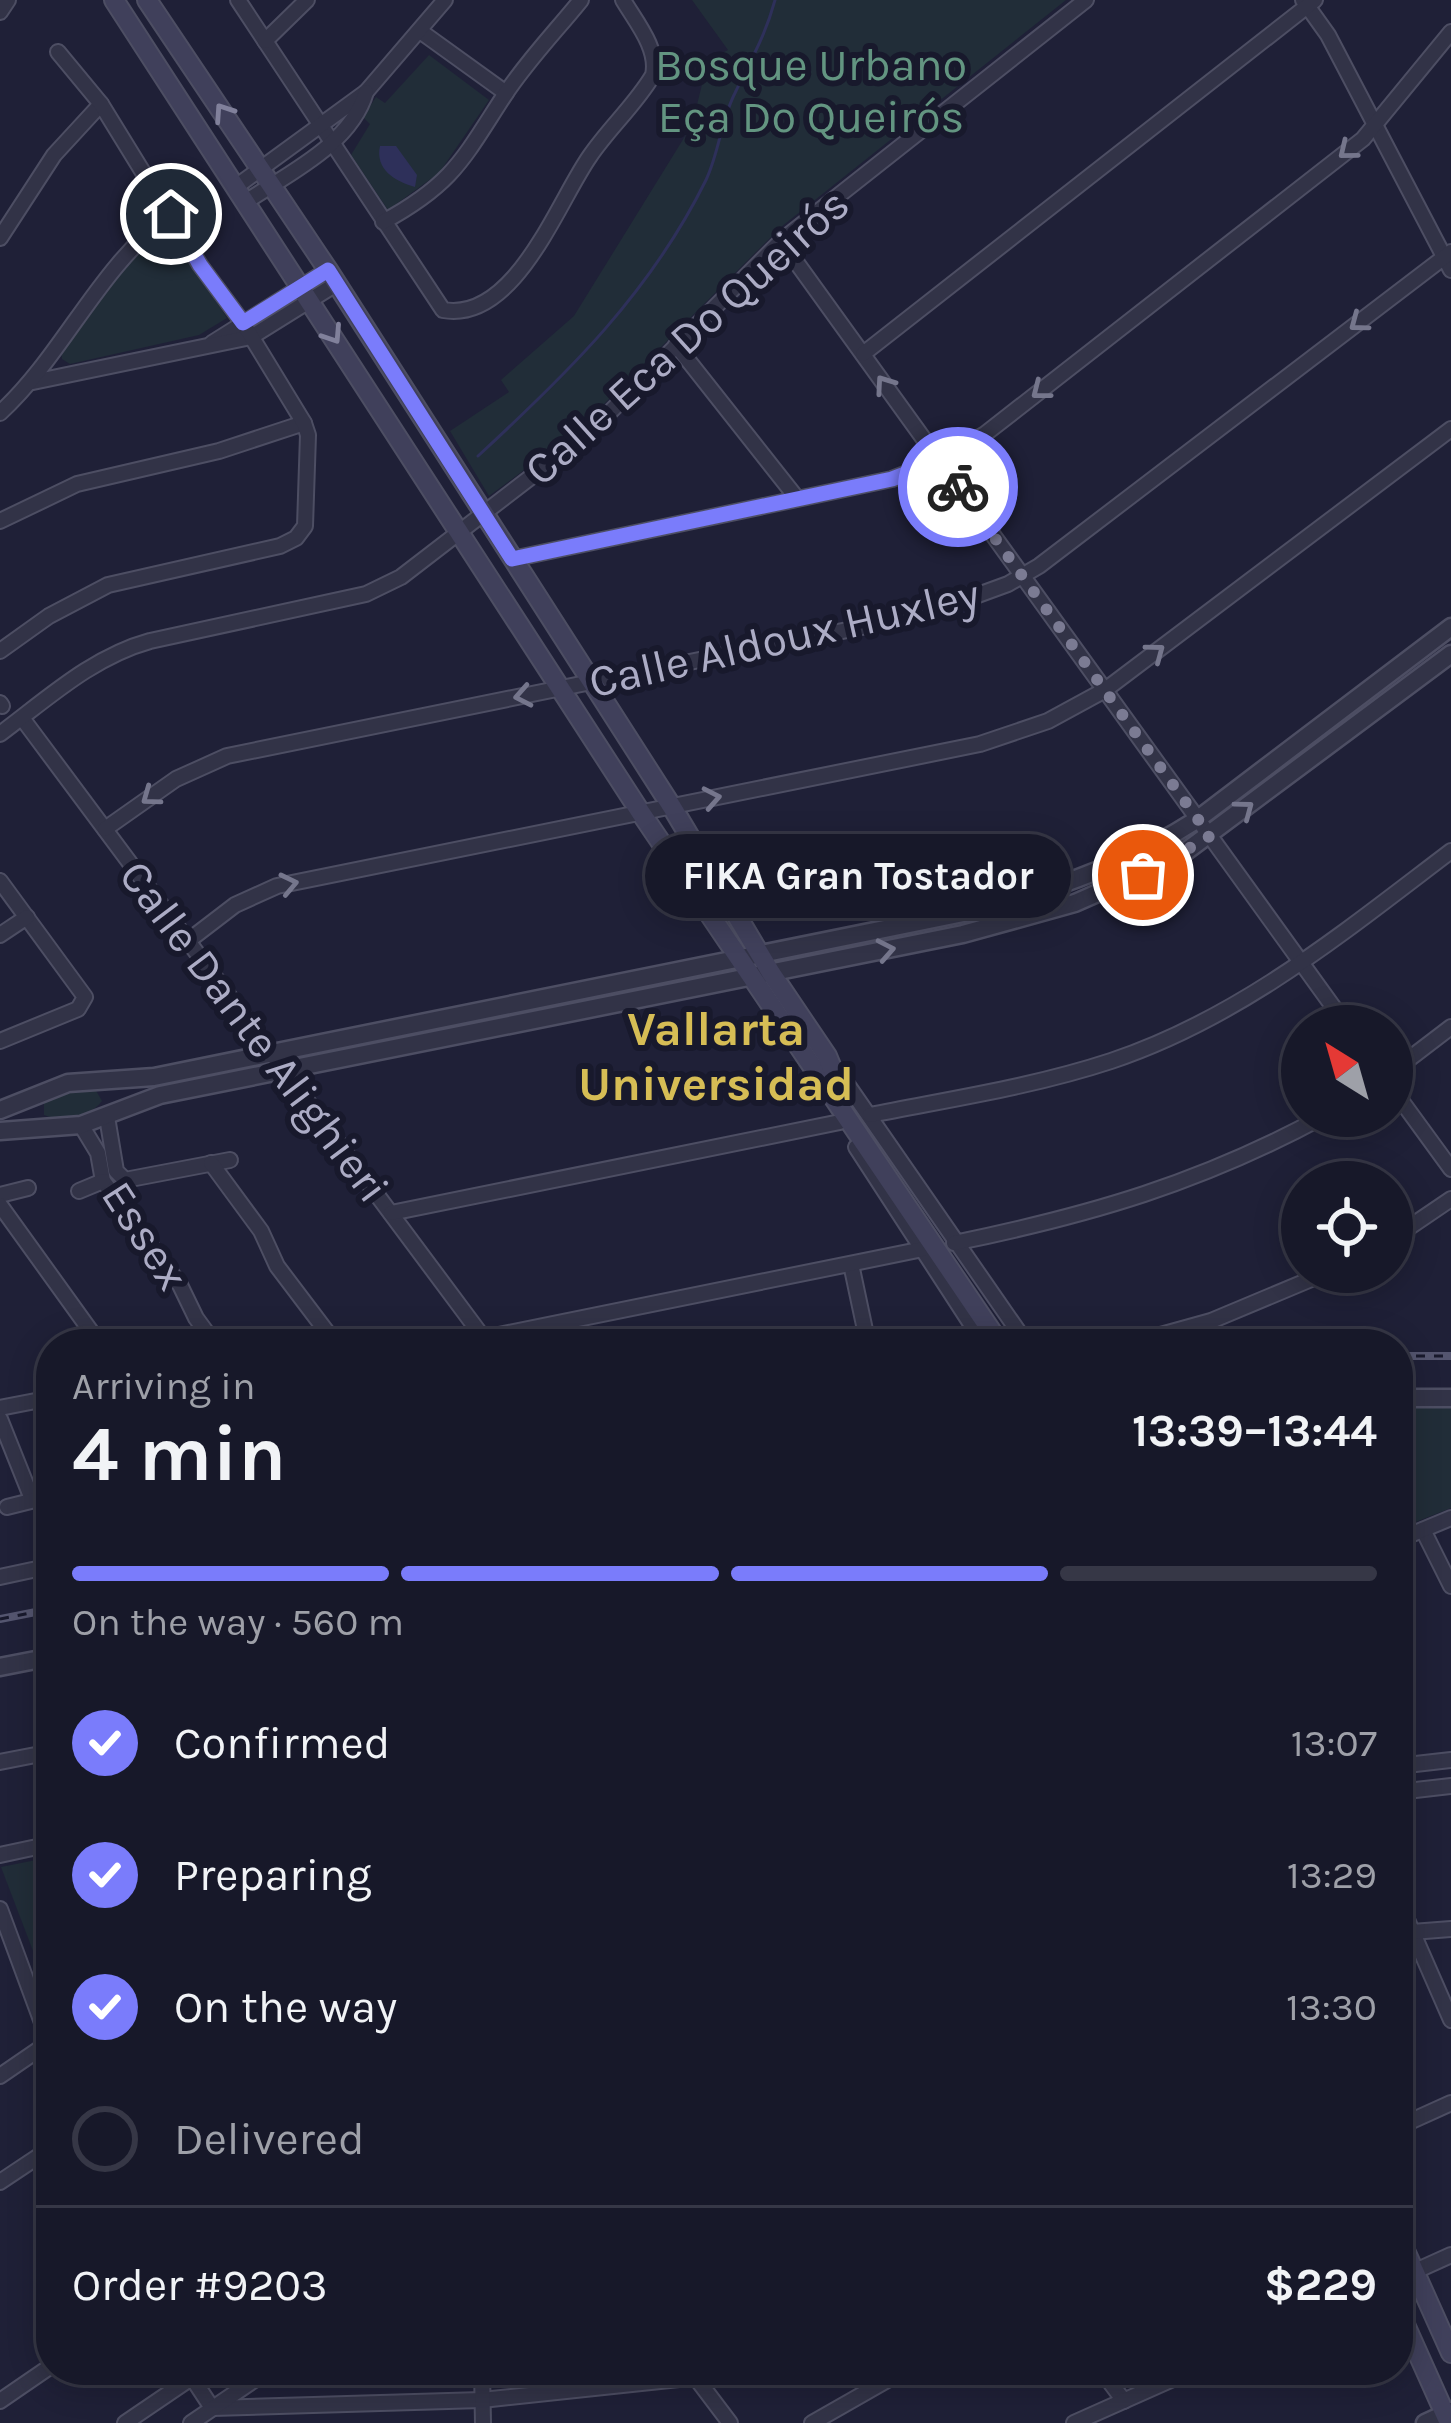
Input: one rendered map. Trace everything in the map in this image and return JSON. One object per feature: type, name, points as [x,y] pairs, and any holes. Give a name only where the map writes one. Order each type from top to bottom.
[{"type":"main road","points":[[114,0],[640,813],[803,1054],[1001,1329]]},
{"type":"main road","points":[[147,0],[332,277],[672,807],[827,1057],[843,1095],[1001,1329]]},
{"type":"main road","points":[[1413,2287],[1451,2353]]},
{"type":"main road","points":[[1413,2341],[1448,2416]]},
{"type":"street","points":[[0,12],[8,0]]},
{"type":"street","points":[[238,0],[442,310],[464,309],[501,289],[538,251],[573,181],[653,75],[652,50],[623,0]]},
{"type":"street","points":[[266,41],[307,0]]},
{"type":"street","points":[[242,194],[366,92],[445,0]]},
{"type":"street","points":[[383,222],[413,206],[451,175],[482,136],[506,93],[581,0]]},
{"type":"street","name":"Calle Eca Do Queirós","points":[[0,734],[116,653],[150,641],[376,591],[592,430],[781,241],[1086,0]]},
{"type":"street","points":[[862,354],[1308,2],[1449,260]]},
{"type":"street","points":[[420,31],[506,93]]},
{"type":"street","points":[[512,559],[892,479],[938,461],[985,434],[1377,126],[1451,32]]},
{"type":"street","points":[[0,651],[67,604],[108,585],[280,546],[296,538],[306,517],[308,435],[304,424],[101,104],[58,52]]},
{"type":"street","points":[[266,177],[333,143],[362,105],[366,92]]},
{"type":"street","points":[[0,238],[54,155],[101,104]]},
{"type":"street","points":[[0,412],[33,382],[114,267],[171,214]]},
{"type":"street","points":[[781,241],[1332,1005]]},
{"type":"street","name":"Calle Aldoux Huxley","points":[[105,830],[176,778],[227,756],[926,614],[1024,576],[1449,260]]},
{"type":"street","points":[[33,382],[212,343],[247,330],[332,277]]},
{"type":"street","points":[[676,346],[796,497]]},
{"type":"street","points":[[0,521],[77,484],[219,451],[304,424]]},
{"type":"street","points":[[188,941],[262,890],[980,744],[1048,721],[1106,690],[1451,429]]},
{"type":"street","points":[[0,1110],[51,1088],[154,1077],[272,1054],[1027,897],[1113,866],[1198,819],[1451,627]]},
{"type":"street","points":[[0,1131],[81,1125],[160,1095],[1042,914],[1143,875],[1210,836],[1451,654]]},
{"type":"street","name":"Calle Dante Alighieri","points":[[22,718],[477,1329]]},
{"type":"street","points":[[870,1115],[1038,1082],[1113,1060],[1249,998],[1302,964],[1451,850]]},
{"type":"street","points":[[0,881],[83,992],[84,1001],[73,1011],[0,1042]]},
{"type":"street","points":[[0,935],[27,917]]},
{"type":"street","points":[[1413,1056],[1451,1027]]},
{"type":"street","points":[[803,1054],[840,1122],[922,1249],[998,1329]]},
{"type":"street","points":[[827,1057],[954,1243],[1002,1329]]},
{"type":"street","points":[[107,1080],[118,1097],[110,1115]]},
{"type":"street","points":[[51,1088],[38,1113],[54,1129]]},
{"type":"street","name":"Essex","points":[[110,1115],[116,1171],[122,1178],[230,1160]]},
{"type":"street","points":[[1413,1117],[1451,1169]]},
{"type":"street","points":[[391,1213],[840,1122]]},
{"type":"street","name":"Essex","points":[[81,1125],[98,1153],[103,1181],[180,1285],[206,1329]]},
{"type":"street","points":[[954,1243],[1124,1203],[1224,1165],[1281,1137]]},
{"type":"street","name":"Essex","points":[[211,1163],[325,1329]]},
{"type":"street","points":[[80,1191],[103,1181]]},
{"type":"street","points":[[0,1195],[28,1188]]},
{"type":"street","points":[[1413,1225],[1451,1199]]},
{"type":"street","points":[[0,1205],[89,1329]]},
{"type":"street","points":[[543,1329],[922,1249]]},
{"type":"street","points":[[851,1264],[865,1329]]},
{"type":"street","points":[[1182,1329],[1281,1292]]},
{"type":"street","points":[[1413,1398],[1451,1398]]},
{"type":"street","points":[[0,1408],[36,1401]]},
{"type":"street","points":[[0,1419],[32,1499]]},
{"type":"street","points":[[7,1507],[36,1498]]},
{"type":"street","points":[[1413,1534],[1451,1518]]},
{"type":"street","points":[[1423,1530],[1451,1586]]},
{"type":"street","points":[[0,1577],[36,1569]]},
{"type":"street","points":[[0,1667],[36,1661]]},
{"type":"street","points":[[0,1762],[36,1755]]},
{"type":"street","points":[[1413,1764],[1451,1760]]},
{"type":"street","points":[[1413,1790],[1451,1786]]},
{"type":"street","points":[[0,1855],[36,1847]]},
{"type":"street","points":[[0,1909],[11,1933],[7,1950],[36,2013]]},
{"type":"street","points":[[1413,1932],[1451,1929]]},
{"type":"street","points":[[1413,1934],[1451,2020]]},
{"type":"street","points":[[0,2076],[36,2053]]},
{"type":"street","points":[[1413,2120],[1451,2103]]},
{"type":"street","points":[[0,2182],[36,2158]]},
{"type":"street","points":[[1413,2272],[1451,2255]]},
{"type":"street","points":[[0,2401],[36,2376]]},
{"type":"street","points":[[125,2423],[177,2385]]},
{"type":"street","points":[[200,2385],[212,2408]]},
{"type":"street","points":[[191,2423],[246,2385]]},
{"type":"street","points":[[482,2385],[482,2423]]},
{"type":"street","points":[[212,2408],[482,2400],[623,2385]]},
{"type":"street","points":[[704,2385],[730,2423]]},
{"type":"street","points":[[812,2423],[878,2385]]},
{"type":"street","points":[[1112,2385],[1124,2401]]},
{"type":"street","points":[[1074,2423],[1160,2385]]},
{"type":"street","points":[[316,2405],[316,2423]]},
{"type":"street","points":[[1425,2423],[1448,2416]]},
{"type":"green space","name":"Bosque Urbano Eça Do Queirós","points":[[692,0],[1066,0],[781,227],[578,430],[489,496],[450,431],[509,392],[501,380],[574,316],[692,125],[708,60],[728,50]]},
{"type":"green space","points":[[429,55],[489,100],[439,173],[388,210],[351,155],[370,124],[363,117],[376,97],[385,103]]},
{"type":"green space","points":[[165,224],[227,318],[199,335],[70,364],[62,359],[61,349],[97,297]]},
{"type":"green space","points":[[70,1089],[95,1089],[102,1101],[76,1117],[44,1115],[44,1099]]},
{"type":"green space","points":[[1413,1406],[1451,1406],[1451,1508],[1413,1523]]},
{"type":"green space","points":[[36,1860],[36,1959],[1,1867]]},
{"type":"water","points":[[380,146],[396,146],[417,175],[415,187],[388,173],[380,161]]},
{"type":"waterway","points":[[478,456],[575,362],[660,259],[706,180],[730,103],[775,0]]},
{"type":"railway","points":[[1413,1356],[1451,1356]]},
{"type":"railway","points":[[0,1619],[36,1612]]},
{"type":"way so far","points":[[958,487],[1210,836],[1143,875]]},
{"type":"place","name":"FIKA Gran Tostador","points":[[1143,875]]},
{"type":"district","name":"Vallarta Universidad","points":[[716,1056]]},
{"type":"route","points":[[171,214],[200,265],[243,323],[328,270],[512,559],[892,479],[938,461],[958,487]]}]
